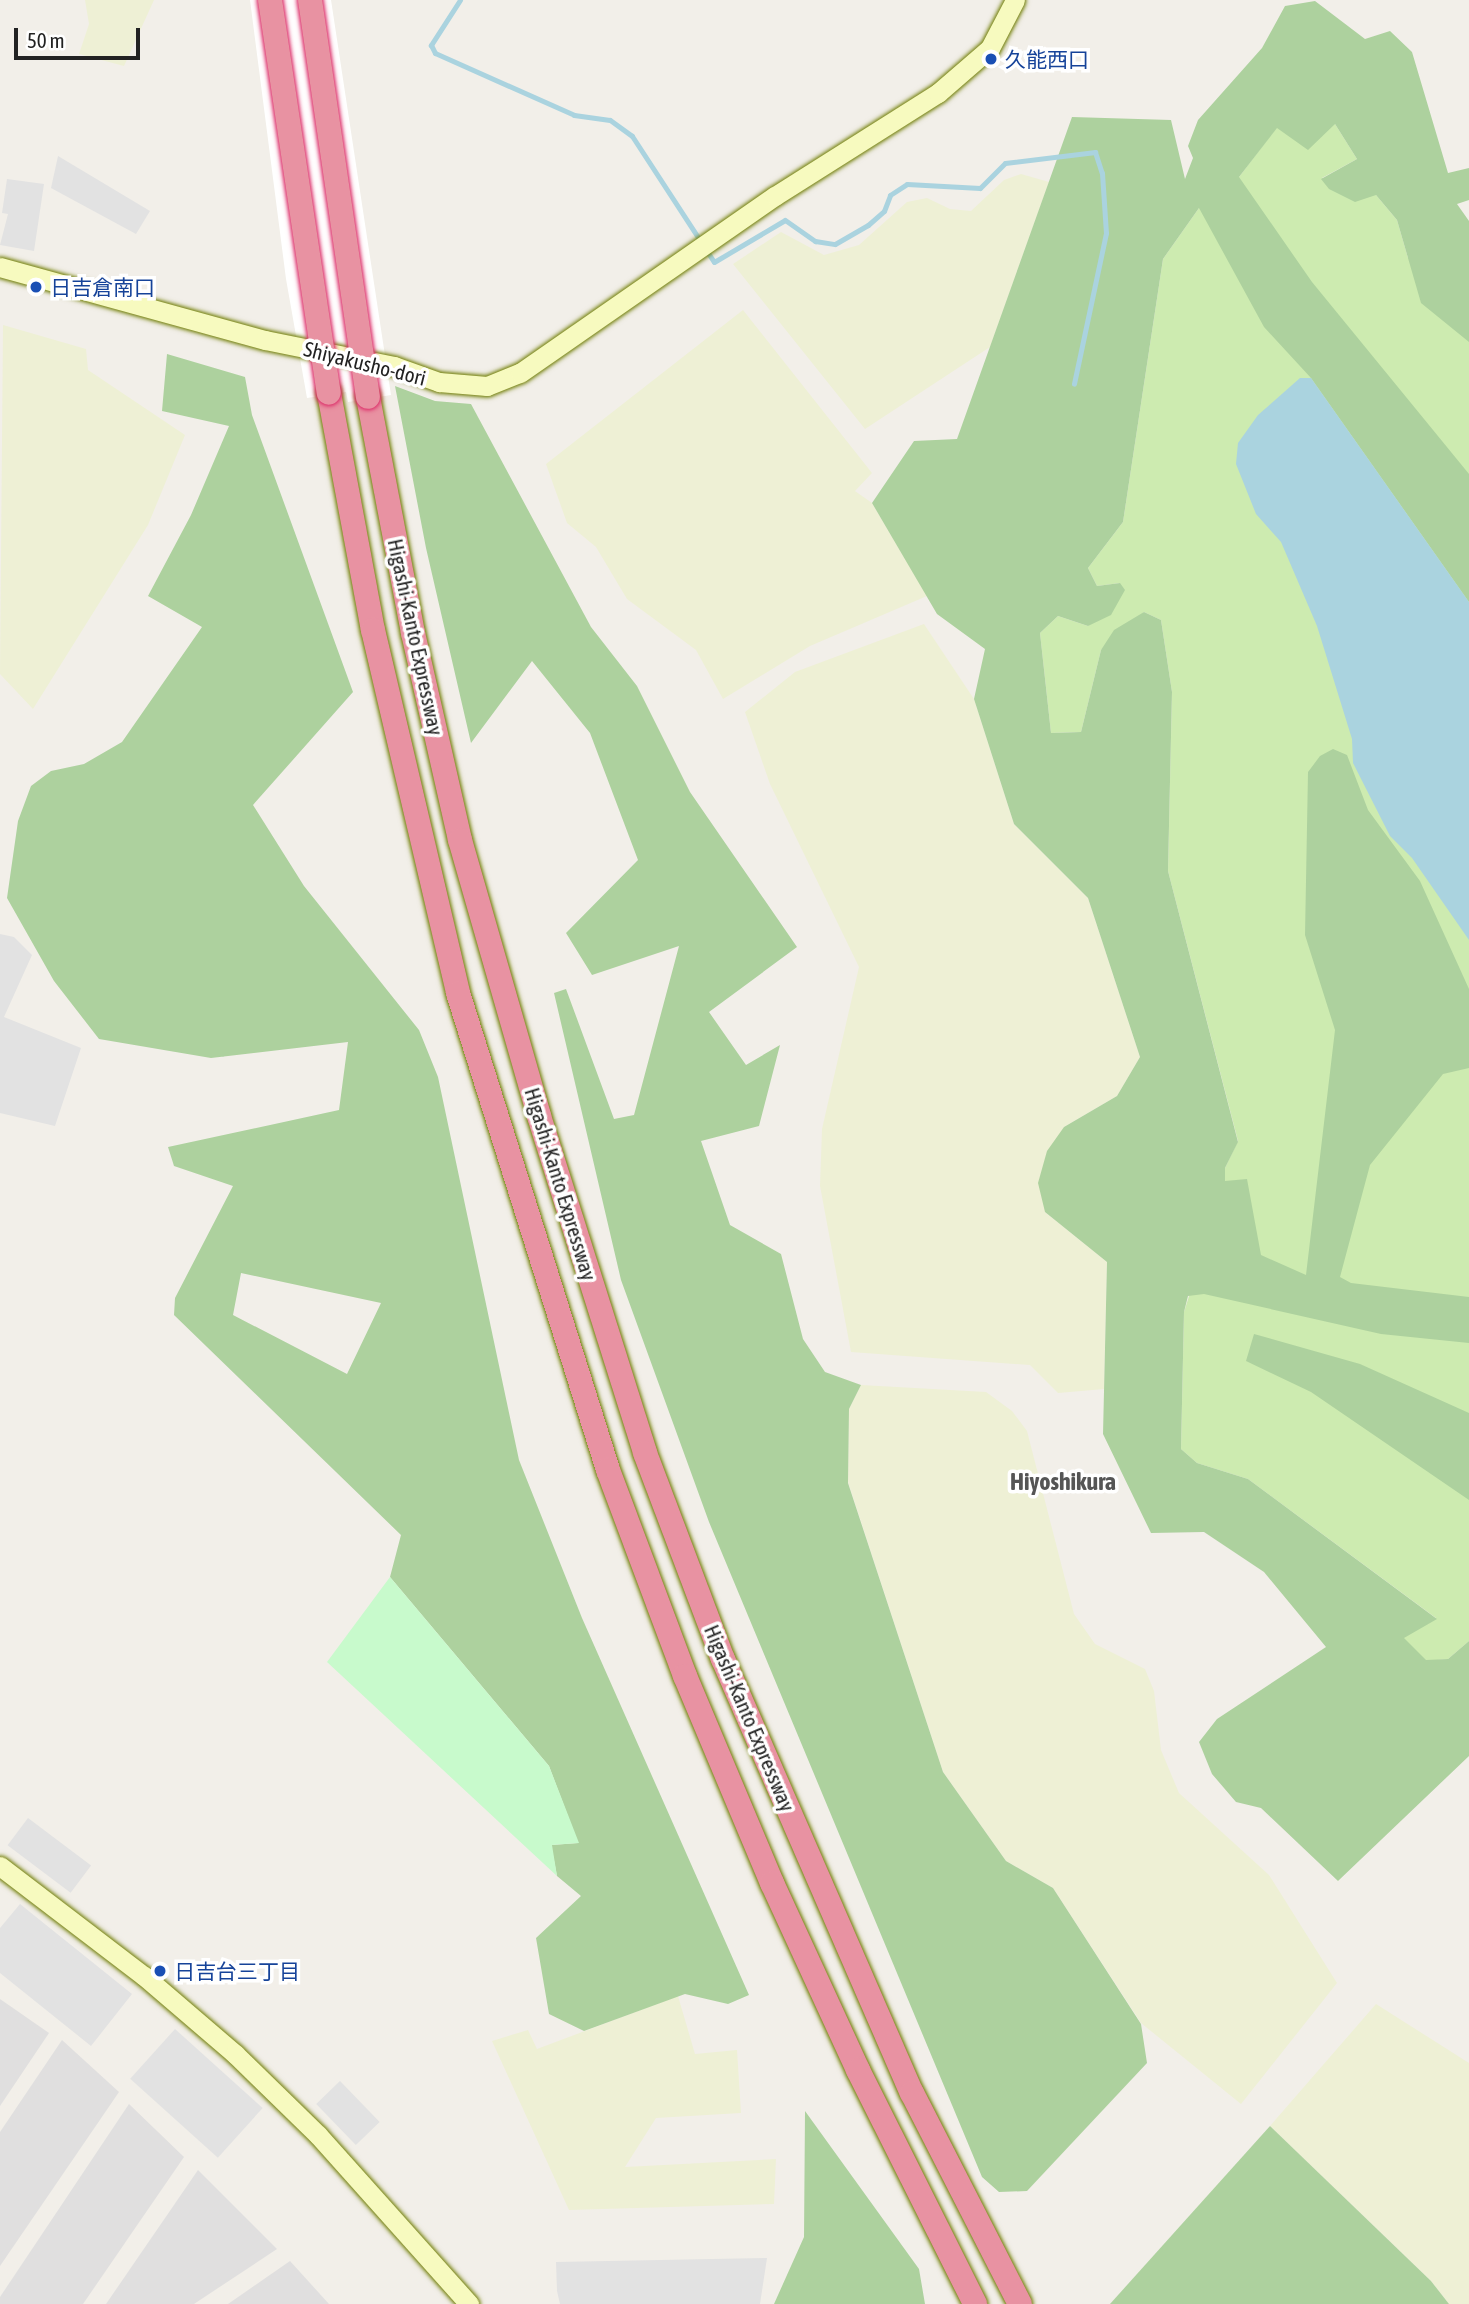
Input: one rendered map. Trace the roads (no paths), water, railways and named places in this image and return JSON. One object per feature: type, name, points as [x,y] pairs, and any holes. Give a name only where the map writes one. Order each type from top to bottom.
[{"type":"highway","name":"Higashi-Kanto Expressway","points":[[270,0],[328,393],[373,630],[458,993],[608,1470],[685,1676],[772,1883],[858,2070],[975,2304]]},
{"type":"highway","name":"Higashi-Kanto Expressway","points":[[310,0],[337,206],[368,397],[413,633],[460,840],[535,1103],[645,1453],[723,1659],[912,2093],[1020,2304]]},
{"type":"street","name":"Shiyakusho-dori","points":[[0,267],[265,340],[394,366],[439,382],[487,386],[520,373],[704,244],[872,137],[970,68],[990,48],[1015,0]]},
{"type":"street","points":[[0,1866],[144,1976],[235,2054],[318,2135],[469,2304]]},
{"type":"water","points":[[1300,378],[1311,378],[1469,602],[1469,940],[1412,858],[1390,836],[1353,763],[1352,739],[1317,626],[1281,542],[1256,514],[1236,464],[1238,443],[1258,415]]},
{"type":"waterway","points":[[460,0],[431,45],[435,53],[574,115],[610,120],[632,136],[701,242]]},
{"type":"waterway","points":[[706,250],[714,262],[785,220],[815,241],[835,244],[868,225],[884,211],[890,195],[907,184],[980,188],[1005,163],[1095,152],[1102,173],[1106,233],[1074,384]]},
{"type":"place","name":"久能西口","points":[[991,59]]},
{"type":"place","name":"日吉倉南口","points":[[36,287]]},
{"type":"place","name":"日吉台三丁目","points":[[160,1971]]},
{"type":"district","name":"Hiyoshikura","points":[[1063,1482]]}]
